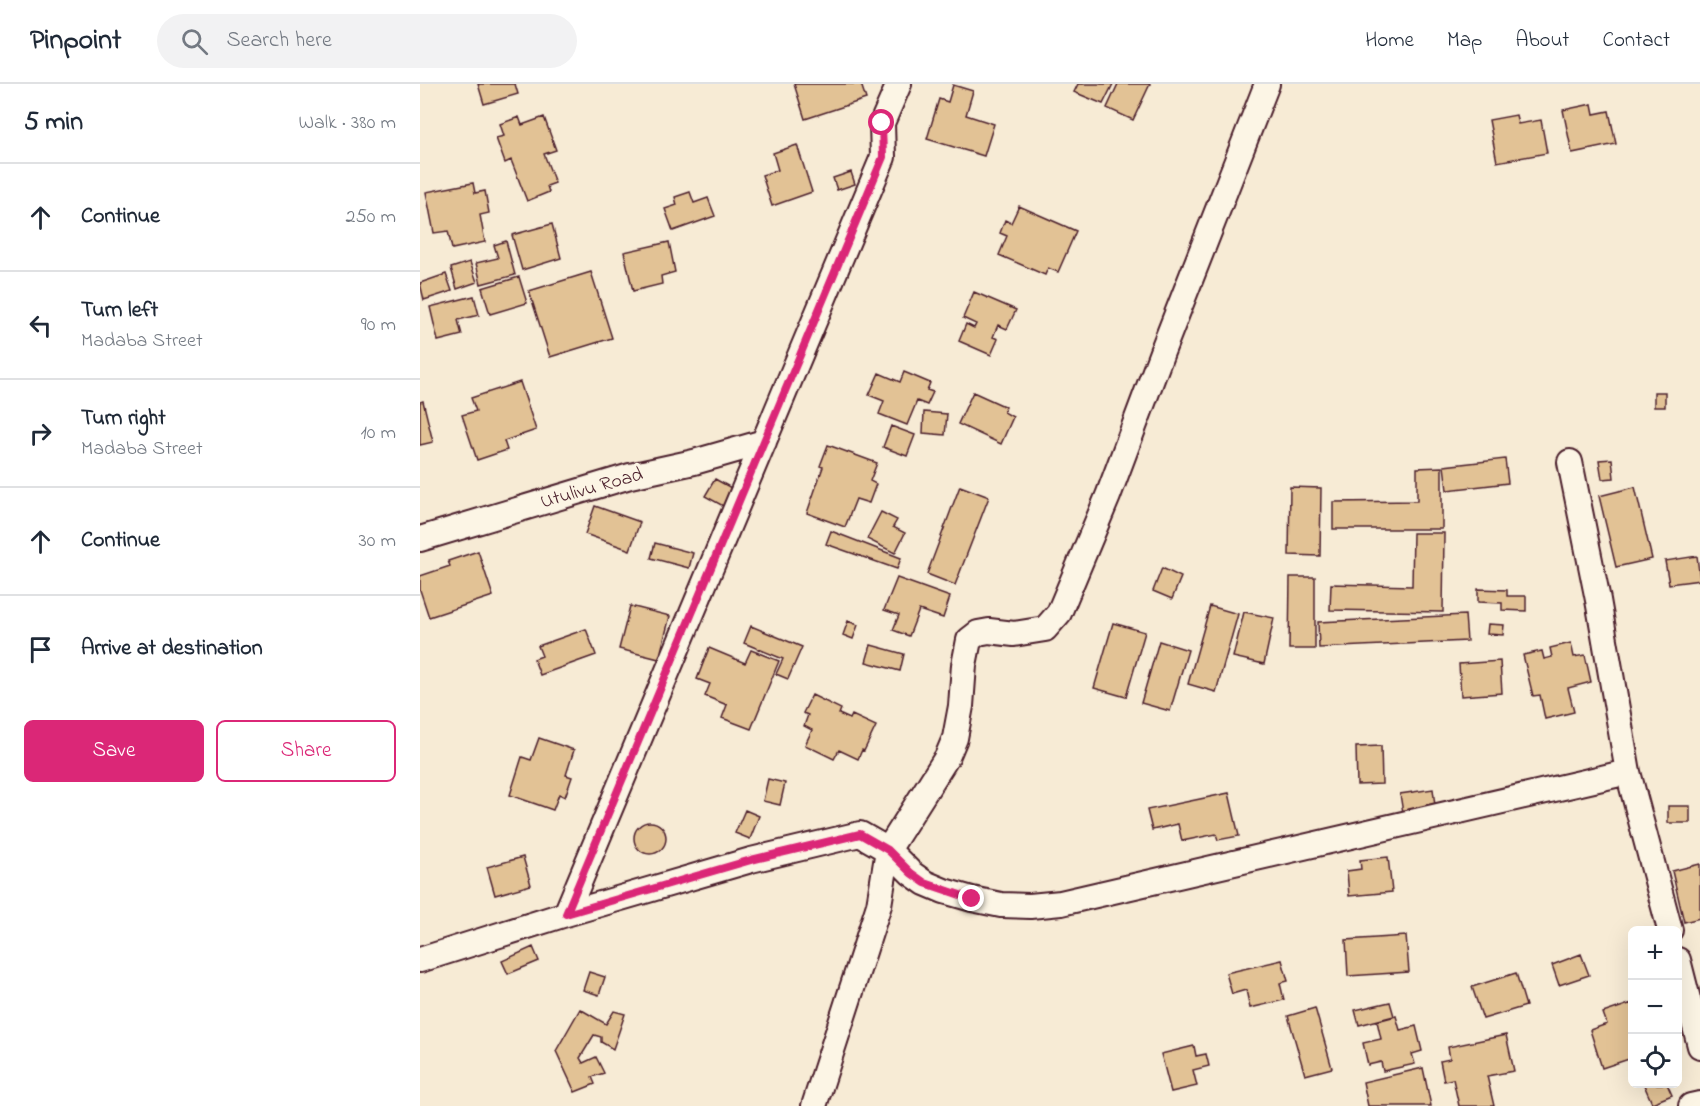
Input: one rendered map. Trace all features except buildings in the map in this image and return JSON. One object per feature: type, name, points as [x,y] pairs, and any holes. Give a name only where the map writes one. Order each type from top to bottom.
[{"type":"street","points":[[566,914],[883,157],[882,123],[899,84]]},
{"type":"street","points":[[814,1106],[879,905],[888,850],[934,779],[955,738],[962,706],[964,666],[969,640],[978,633],[989,631],[1014,634],[1045,629],[1059,613],[1108,496],[1267,84]]},
{"type":"street","name":"Utulivu Road","points":[[420,539],[630,476],[694,462],[764,442]]},
{"type":"street","points":[[1570,462],[1598,600],[1628,772],[1669,926]]},
{"type":"street","points":[[420,960],[566,914],[751,860],[860,834],[888,850],[911,873],[925,883],[972,899],[1001,905],[1030,906],[1061,903],[1628,772]]},
{"type":"street","points":[[1682,979],[1700,1046]]},
{"type":"street","points":[[1691,1106],[1700,1104]]},
{"type":"route","points":[[882,123],[883,157],[566,914],[751,860],[860,834],[888,850],[911,873],[925,883],[972,899]]}]
